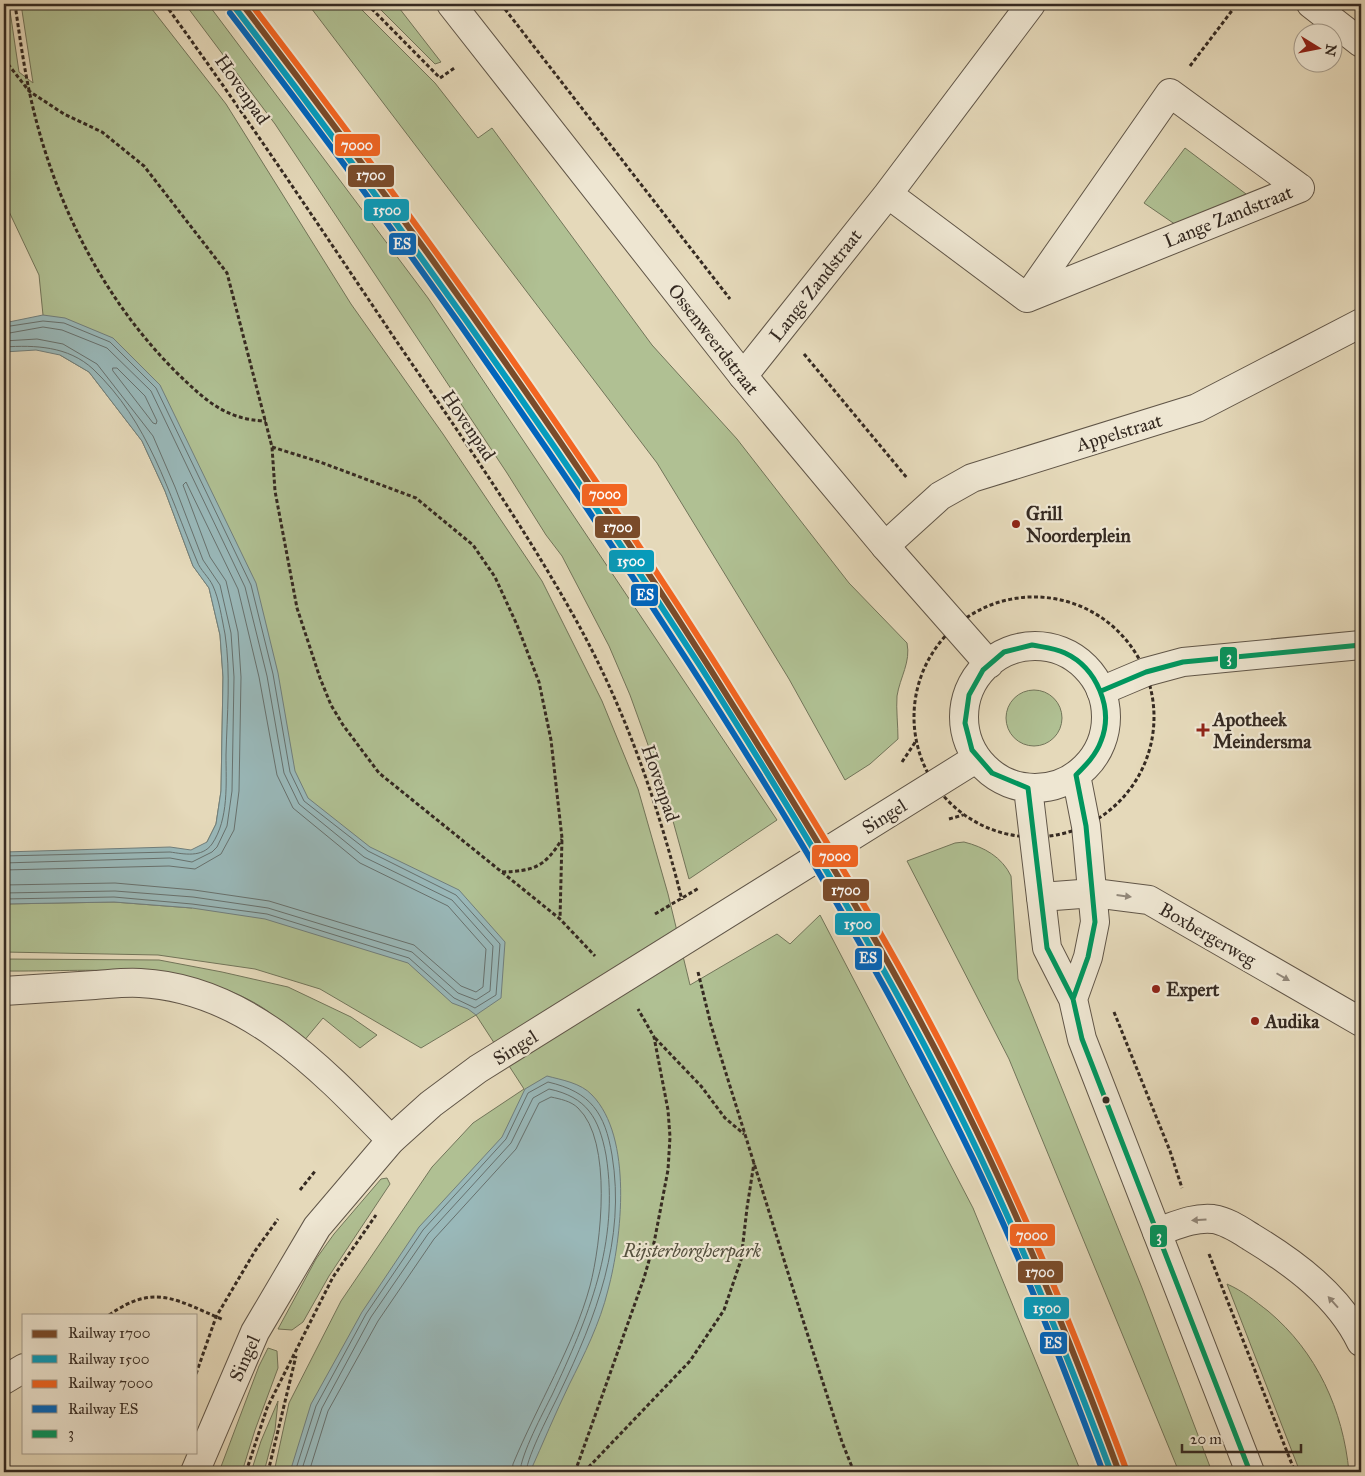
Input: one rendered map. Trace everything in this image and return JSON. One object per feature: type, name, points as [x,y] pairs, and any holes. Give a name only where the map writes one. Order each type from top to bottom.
[{"type":"street","name":"Ossenweerdstraat","points":[[451,4],[743,376],[885,546],[989,664]]},
{"type":"street","name":"Lange Zandstraat","points":[[743,376],[888,194],[1031,4]]},
{"type":"street","points":[[1311,4],[1361,43]]},
{"type":"street","name":"Lange Zandstraat","points":[[1027,298],[1300,188],[1170,93]]},
{"type":"street","points":[[888,194],[1027,298],[1170,93]]},
{"type":"street","name":"Appelstraat","points":[[885,546],[940,496],[972,478],[1197,408],[1361,323]]},
{"type":"street","points":[[1101,691],[1146,672],[1200,660],[1361,645]]},
{"type":"street","points":[[1029,647],[1052,648],[1072,657],[1084,666],[1101,691],[1105,705],[1103,736],[1093,758],[1076,775],[1054,786],[1028,788],[994,776],[977,758],[966,735],[965,709],[973,684],[989,664],[1014,649],[1029,647]]},
{"type":"street","name":"Singel","points":[[196,1472],[255,1332],[317,1227],[391,1140],[458,1084],[503,1054],[977,758]]},
{"type":"street","points":[[1073,1000],[1090,948],[1095,922],[1094,893],[1086,826],[1076,775]]},
{"type":"street","points":[[1028,788],[1047,948],[1073,1000],[1082,1039],[1250,1472]]},
{"type":"street","name":"Boxbergerweg","points":[[1041,897],[1094,893],[1148,900],[1361,1022]]},
{"type":"street","points":[[4,990],[139,982],[191,991],[224,1004],[270,1029],[304,1054],[391,1140]]},
{"type":"street","points":[[1157,1232],[1192,1220],[1214,1219],[1234,1226],[1272,1249],[1309,1277],[1337,1306],[1361,1342]]},
{"type":"street","points":[[4,1380],[22,1369]]},
{"type":"path","points":[[15,4],[29,91],[50,164],[74,226],[109,290],[151,347],[218,410],[245,421],[266,421]]},
{"type":"path","name":"Hovenpad","points":[[165,4],[232,96],[471,451],[573,614],[640,758],[653,795],[682,897]]},
{"type":"path","points":[[367,4],[440,78],[451,70]]},
{"type":"path","points":[[502,4],[734,304]]},
{"type":"path","points":[[1170,93],[1237,4]]},
{"type":"path","points":[[4,59],[29,91],[64,114],[102,132],[144,166],[227,273],[272,447],[275,490],[297,608],[331,705],[360,751],[379,773],[560,919],[595,955],[616,983]]},
{"type":"path","points":[[766,348],[775,361],[803,352],[877,444],[931,505]]},
{"type":"path","points":[[272,447],[320,462],[416,498],[473,545],[494,577],[517,625],[539,682],[550,740],[562,838],[560,919]]},
{"type":"path","points":[[1024,597],[1050,598],[1075,604],[1097,614],[1118,630],[1134,650],[1146,672],[1153,697],[1155,723],[1150,748],[1141,773],[1127,795],[1108,813],[1086,826],[1061,835],[1034,838],[1009,836],[985,828],[963,815],[933,784],[922,763],[913,720],[915,698],[920,678],[929,658],[941,641],[955,626],[976,611],[1000,602],[1024,597]]},
{"type":"path","points":[[502,872],[528,871],[547,861],[562,838]]},
{"type":"path","points":[[697,968],[711,1025],[745,1135],[836,1426],[854,1472]]},
{"type":"path","points":[[636,1005],[654,1038],[702,1086],[725,1118],[745,1135]]},
{"type":"path","points":[[576,1472],[644,1278],[662,1206],[670,1137],[668,1110],[654,1038]]},
{"type":"path","points":[[584,1472],[690,1361],[724,1310],[741,1260],[746,1208],[754,1162]]},
{"type":"path","points":[[246,1472],[267,1408],[333,1277],[377,1213]]},
{"type":"path","points":[[110,1314],[123,1305],[149,1296],[173,1298],[216,1317]]},
{"type":"path","points":[[268,1472],[297,1351]]},
{"type":"green space","name":"Rijsterborgherpark","points":[[4,4],[9,4],[19,72],[33,83],[21,4],[148,4],[226,104],[351,304],[443,434],[542,581],[602,701],[638,789],[668,894],[690,985],[777,934],[790,944],[820,915],[973,1208],[1081,1472],[274,1472],[289,1403],[341,1301],[432,1167],[473,1123],[524,1089],[476,1015],[421,1048],[320,989],[255,969],[158,955],[4,952],[4,904],[114,902],[192,908],[207,842],[216,824],[221,791],[223,677],[220,635],[209,588],[193,566],[165,491],[142,441],[89,372],[60,355],[43,315],[39,275],[4,201]]},
{"type":"green space","points":[[185,4],[208,4],[428,298],[777,820],[689,879],[665,792],[630,695],[609,646],[562,556],[546,535],[507,473],[275,124]]},
{"type":"green space","points":[[308,4],[356,4],[435,83],[478,138],[492,128],[652,345],[737,439],[849,583],[907,643],[908,657],[897,696],[898,739],[870,764],[845,780],[789,679],[657,463]]},
{"type":"green space","points":[[375,4],[396,4],[441,62],[435,64]]},
{"type":"green space","points":[[1185,148],[1246,194],[1179,227],[1144,203]]},
{"type":"green space","points":[[1028,690],[1040,690],[1050,694],[1058,702],[1062,718],[1058,734],[1050,742],[1040,746],[1028,746],[1018,742],[1010,734],[1006,724],[1006,712],[1010,702],[1018,694]]},
{"type":"green space","points":[[964,842],[992,854],[1003,863],[1011,876],[1018,979],[1142,1288],[1212,1472],[1179,1472],[1009,1059],[907,861],[955,843]]},
{"type":"green space","points":[[4,959],[159,960],[222,972],[288,987],[351,1017],[377,1035],[360,1048],[323,1018],[303,1042],[260,1006],[231,991],[200,981],[168,975],[102,970],[4,971]]},
{"type":"green space","points":[[387,1178],[390,1184],[329,1276],[303,1322],[292,1330],[278,1329],[316,1259],[334,1234],[381,1179]]},
{"type":"green space","points":[[1227,1284],[1244,1293],[1268,1311],[1285,1327],[1314,1364],[1325,1384],[1341,1426],[1349,1472],[1300,1472]]},
{"type":"green space","points":[[268,1348],[277,1351],[278,1368],[242,1472],[219,1472],[259,1366]]},
{"type":"green space","points":[[278,1401],[275,1430],[264,1472],[251,1472],[261,1441]]},
{"type":"water","points":[[43,315],[65,318],[113,338],[160,385],[256,583],[278,673],[295,771],[308,798],[370,847],[459,890],[505,942],[501,998],[476,1015],[468,1009],[452,1003],[408,963],[265,919],[192,908],[114,902],[4,904],[4,852],[170,847],[191,850],[207,842],[216,824],[221,791],[223,677],[220,635],[209,588],[193,566],[165,491],[142,441],[89,372],[60,355],[36,350],[4,352],[4,323]]},
{"type":"water","points":[[547,1076],[571,1082],[588,1091],[605,1113],[614,1136],[619,1161],[620,1217],[613,1268],[601,1315],[530,1472],[290,1472],[311,1404],[362,1312],[419,1227],[502,1137],[525,1089]]},
{"type":"rail line","name":"1700","points":[[242,4],[373,178],[562,444],[683,626],[834,870],[922,1024],[996,1172],[1052,1299],[1119,1472]]},
{"type":"rail line","name":"7000","points":[[251,4],[444,263],[567,439],[686,618],[839,863],[929,1020],[1003,1170],[1059,1297],[1126,1469]]},
{"type":"rail line","name":"1500","points":[[236,9],[417,252],[534,417],[647,584],[773,782],[875,954],[968,1131],[1044,1300],[1111,1472]]},
{"type":"rail line","name":"ES","points":[[230,13],[409,253],[580,498],[690,665],[832,895],[930,1072],[1000,1215],[1036,1300],[1103,1472]]},
{"type":"transit line","name":"3","points":[[1032,645],[1061,651],[1076,660],[1094,679],[1104,703],[1104,729],[1101,741],[1090,760],[1076,775],[1086,826],[1095,922],[1088,957],[1073,999],[1047,948],[1028,788],[992,773],[972,750],[965,723],[969,695],[983,670],[1004,652],[1032,645]]},
{"type":"transit line","name":"3","points":[[1101,691],[1146,672],[1183,662],[1361,645]]},
{"type":"transit line","name":"3","points":[[1073,999],[1082,1039],[1250,1472]]},
{"type":"place","name":"Grill Noorderplein","points":[[1016,524]]},
{"type":"place","name":"Apotheek Meindersma","points":[[1203,730]]},
{"type":"place","name":"Expert","points":[[1156,989]]},
{"type":"place","name":"Audika","points":[[1255,1021]]}]
